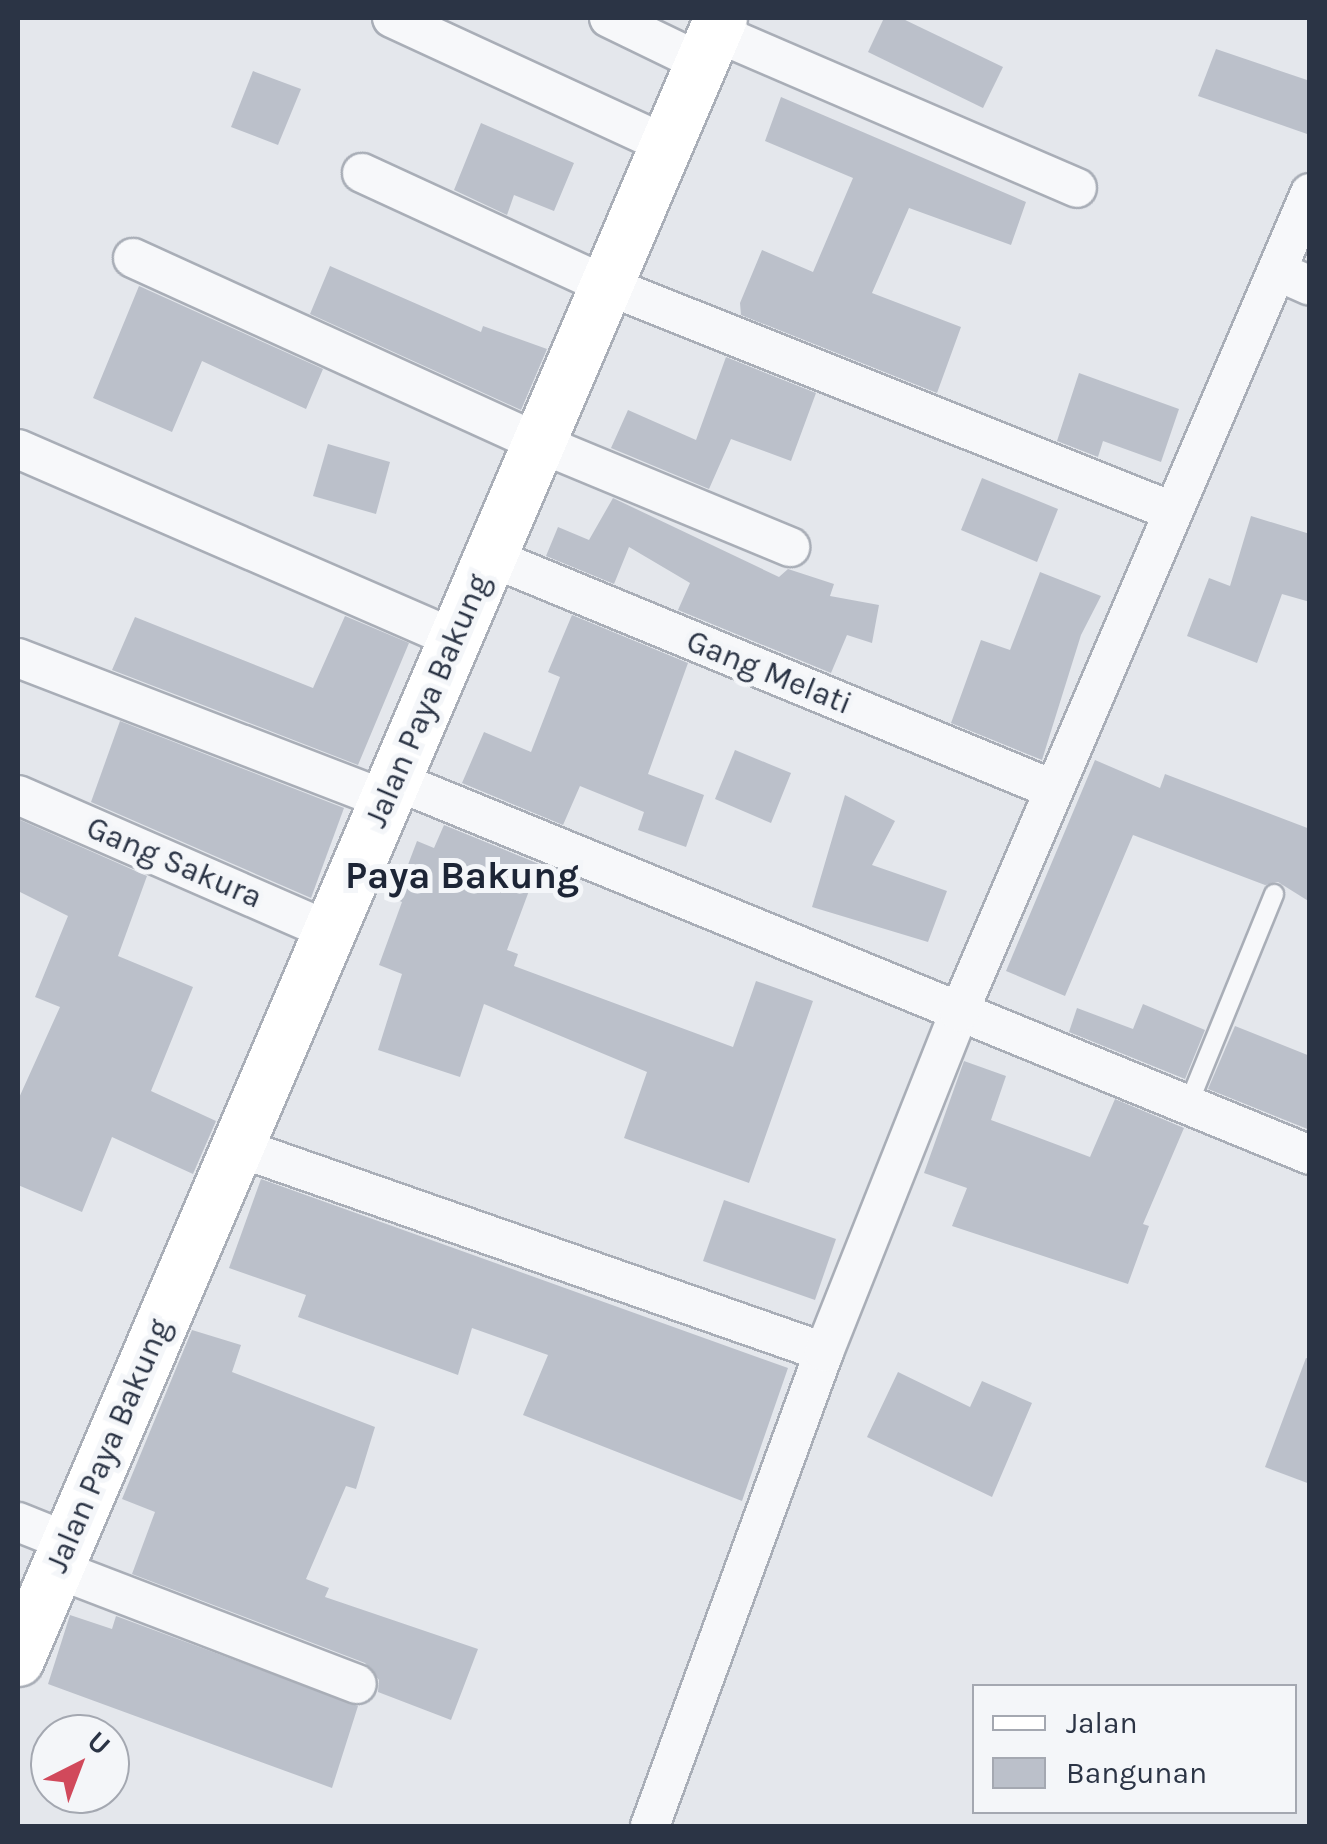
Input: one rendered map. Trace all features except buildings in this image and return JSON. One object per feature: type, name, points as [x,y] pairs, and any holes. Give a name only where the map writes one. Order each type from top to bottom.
[{"type":"main road","name":"Jalan Paya Bakung","points":[[18,1660],[713,37]]},
{"type":"street","points":[[392,18],[666,145]]},
{"type":"street","points":[[609,18],[713,37],[1077,188]]},
{"type":"street","points":[[362,174],[606,285],[1169,510]]},
{"type":"street","points":[[650,1826],[824,1352],[959,1012],[1169,510],[1293,279],[1310,193]]},
{"type":"street","points":[[134,258],[538,444],[790,547]]},
{"type":"street","points":[[18,449],[455,639]]},
{"type":"street","name":"Gang Melati","points":[[490,557],[1050,788]]},
{"type":"street","points":[[18,658],[390,790],[959,1012],[1310,1155]]},
{"type":"street","name":"Gang Sakura","points":[[18,795],[330,931]]},
{"type":"street","points":[[237,1147],[824,1352]]},
{"type":"street","points":[[18,1522],[62,1555],[357,1684]]},
{"type":"lane","points":[[1188,1106],[1274,894]]},
{"type":"district","name":"Paya Bakung","points":[[462,876]]}]
